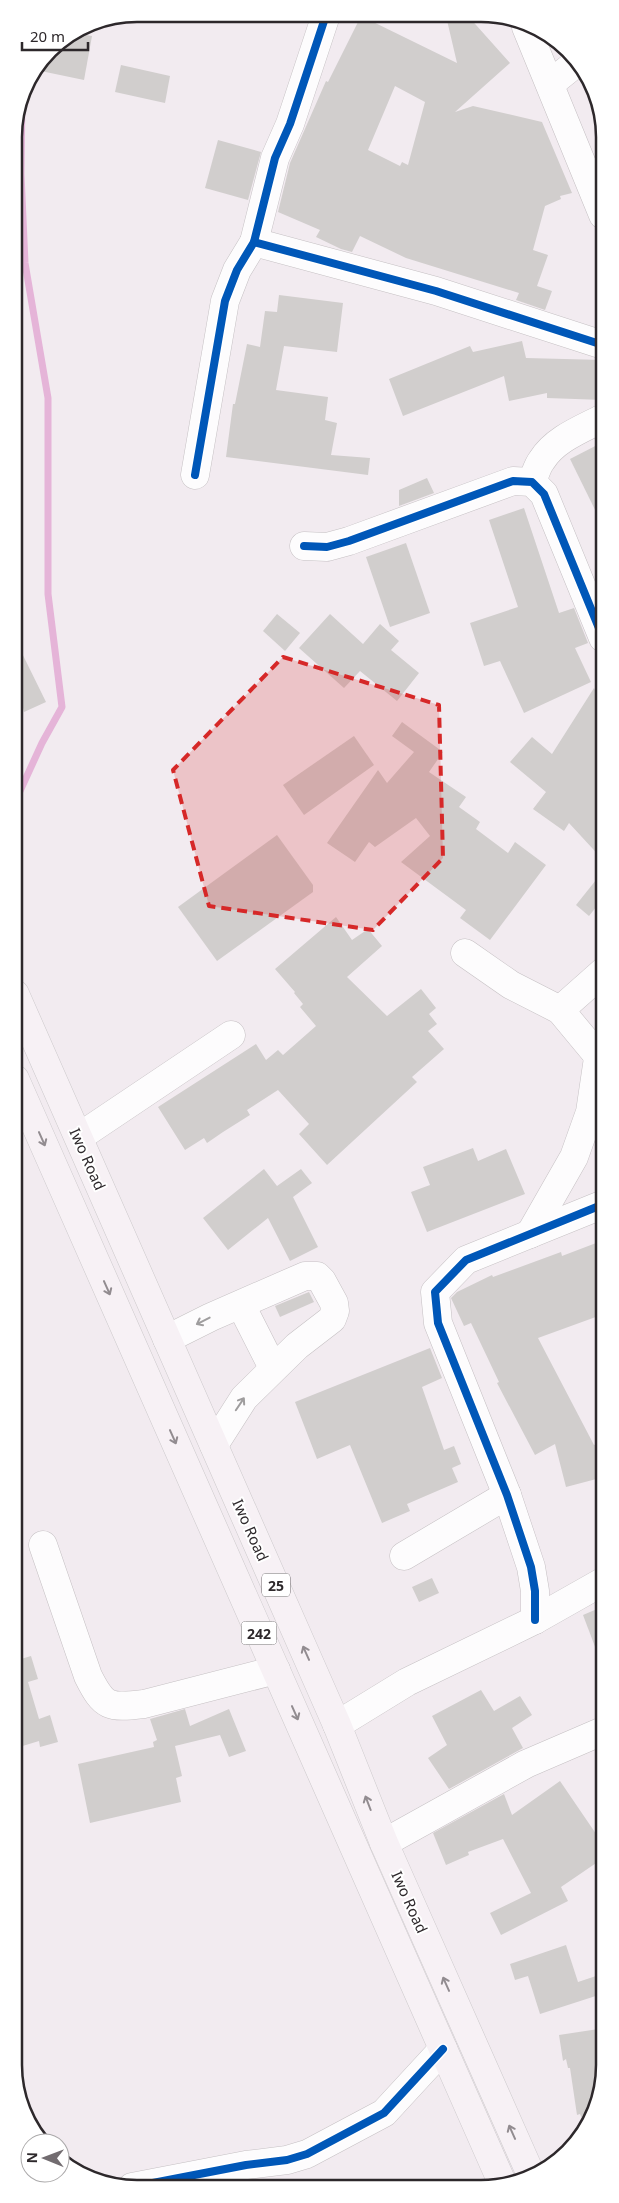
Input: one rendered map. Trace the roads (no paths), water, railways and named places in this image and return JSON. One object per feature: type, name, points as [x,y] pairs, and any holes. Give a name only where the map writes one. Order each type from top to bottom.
[{"type":"main road","name":"Iwo Road","points":[[23,1011],[337,1725],[384,1843],[529,2170]]},
{"type":"main road","name":"Iwo Road","points":[[23,1095],[500,2179]]},
{"type":"main road","points":[[237,1583],[268,1568]]},
{"type":"street","points":[[195,475],[225,301],[237,270],[254,242],[275,158],[290,124],[324,22]]},
{"type":"street","points":[[528,32],[596,198]]},
{"type":"street","points":[[550,84],[572,66]]},
{"type":"street","points":[[254,242],[436,291],[596,342]]},
{"type":"street","points":[[532,482],[541,460],[552,448],[572,433],[596,421]]},
{"type":"street","points":[[304,546],[327,547],[349,541],[513,481],[532,482],[544,494],[596,619]]},
{"type":"street","points":[[465,953],[512,985],[560,1010],[596,1055]]},
{"type":"street","points":[[560,1010],[596,978]]},
{"type":"street","points":[[79,1137],[231,1035]]},
{"type":"street","points":[[530,1234],[574,1157],[590,1112],[596,1084]]},
{"type":"street","points":[[535,1620],[535,1591],[531,1567],[507,1495],[438,1323],[435,1292],[466,1260],[596,1207]]},
{"type":"street","points":[[168,1339],[211,1317],[305,1276],[317,1276],[322,1281],[334,1303],[335,1311],[332,1320],[297,1346],[244,1398],[214,1445]]},
{"type":"street","points":[[241,1305],[273,1368]]},
{"type":"street","points":[[404,1556],[507,1495]]},
{"type":"street","points":[[43,1545],[88,1676],[97,1695],[106,1704],[123,1706],[144,1704],[276,1670]]},
{"type":"street","points":[[337,1725],[407,1682],[535,1620],[596,1586]]},
{"type":"street","points":[[384,1843],[526,1764],[596,1734]]},
{"type":"street","points":[[168,2180],[246,2165],[287,2160],[307,2154],[384,2113],[443,2049]]},
{"type":"waterway","points":[[23,217],[25,263],[48,398],[48,594],[62,707],[42,743],[23,785]]}]
